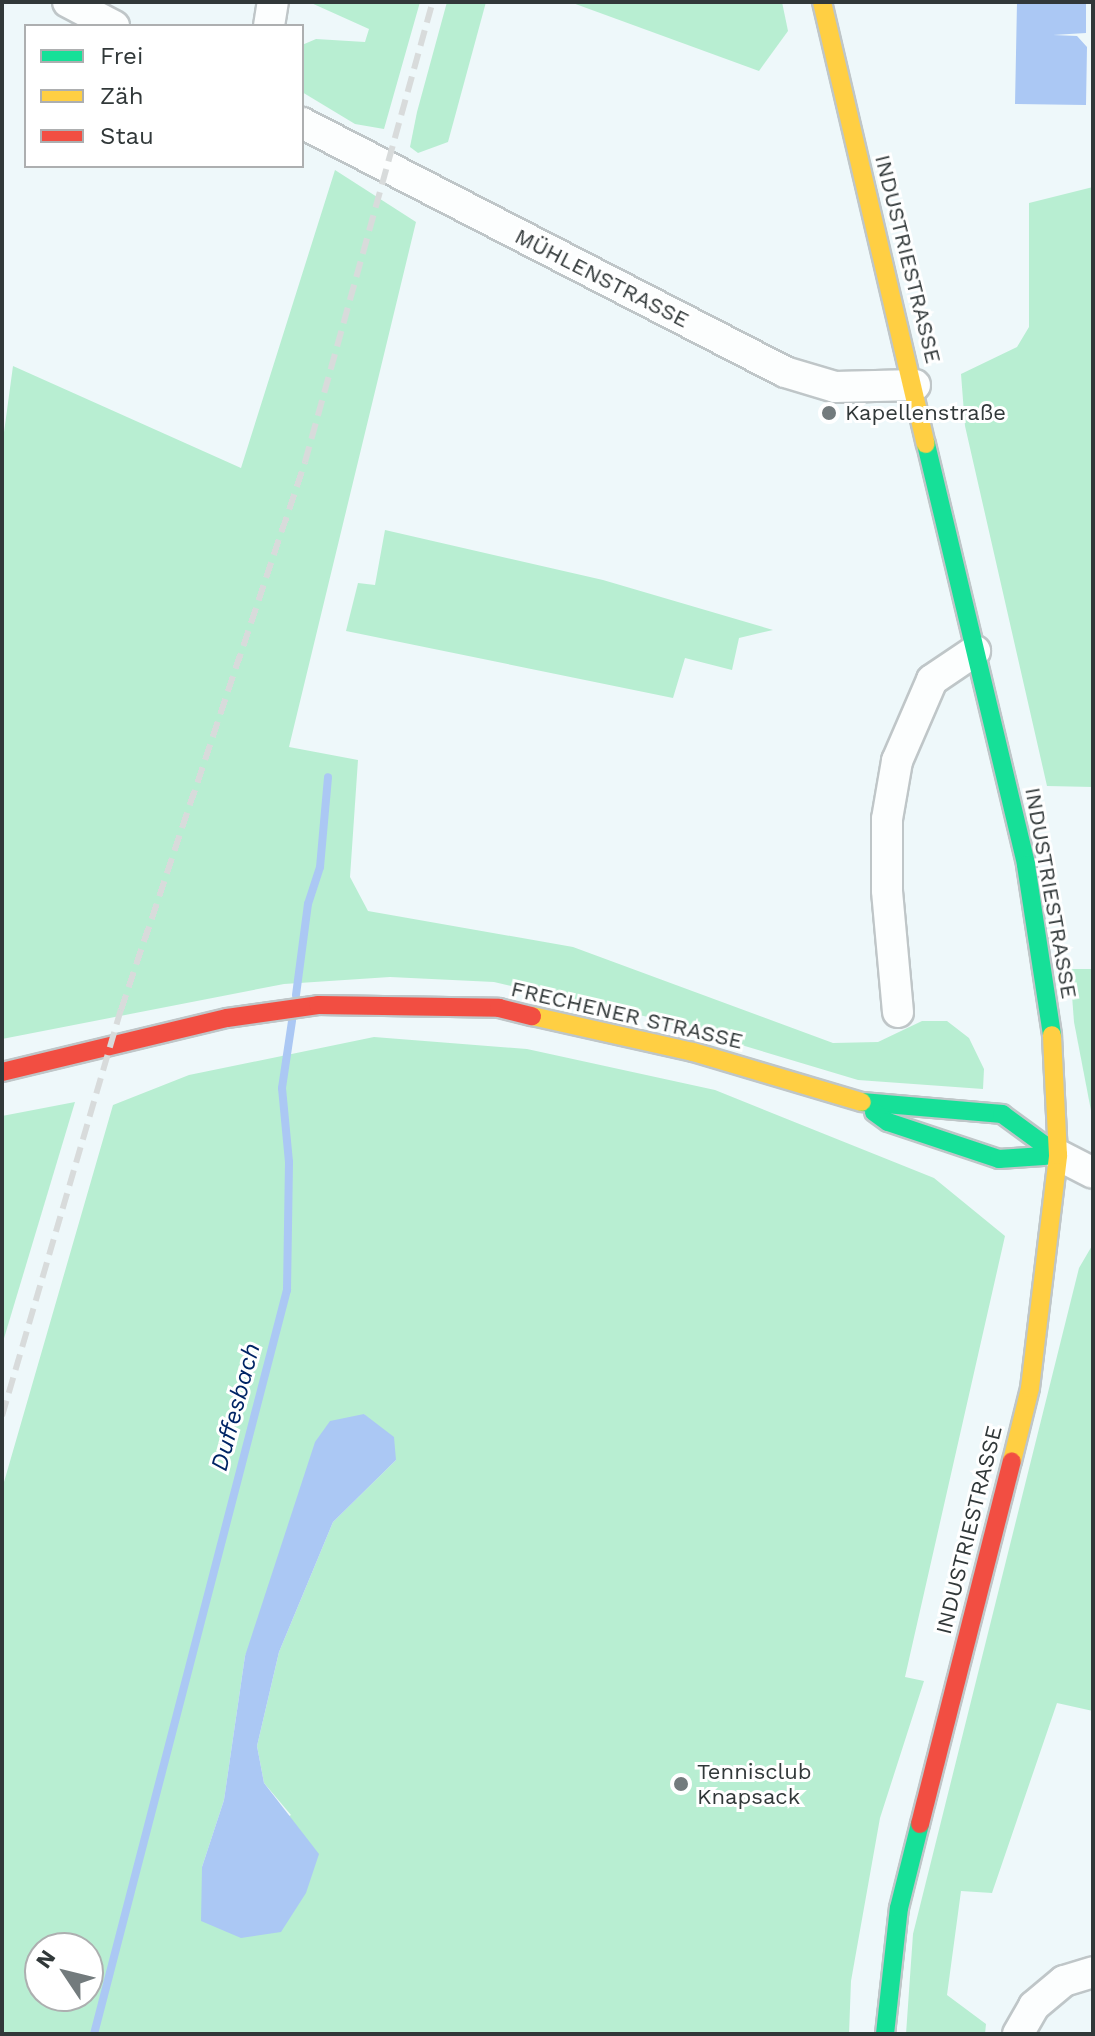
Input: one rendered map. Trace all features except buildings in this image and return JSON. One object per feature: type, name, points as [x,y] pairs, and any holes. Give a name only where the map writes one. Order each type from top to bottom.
[{"type":"main road","name":"INDUSTRIESTRASSE","points":[[822,2],[1026,865],[1053,1043],[1058,1155],[1030,1388],[899,1908],[885,2034]]},
{"type":"main road","name":"FRECHENER STRASSE","points":[[2,1072],[260,1012],[318,1005],[499,1008],[636,1038],[860,1102],[1002,1114],[1058,1155]]},
{"type":"main road","name":"FRECHENER STRASSE","points":[[860,1102],[888,1122],[999,1159],[1058,1155]]},
{"type":"street","points":[[68,2],[110,24]]},
{"type":"street","points":[[269,24],[273,2]]},
{"type":"street","name":"MÜHLENSTRASSE","points":[[304,124],[785,372],[835,387],[915,385]]},
{"type":"street","points":[[898,1012],[887,890],[887,819],[897,761],[932,680],[975,651]]},
{"type":"street","points":[[1058,1155],[1093,1173]]},
{"type":"street","points":[[1018,2034],[1034,2006],[1064,1981],[1093,1972]]},
{"type":"green space","points":[[309,2],[420,2],[384,129],[355,124],[304,93],[304,44],[316,39],[365,42],[369,29]]},
{"type":"green space","points":[[447,2],[486,2],[448,142],[418,153],[410,147]]},
{"type":"green space","points":[[570,2],[782,2],[788,31],[759,71]]},
{"type":"green space","points":[[335,170],[416,222],[289,747],[358,760],[350,877],[368,911],[573,947],[833,1043],[878,1042],[922,1021],[947,1021],[969,1038],[984,1069],[983,1089],[858,1080],[648,1017],[494,982],[390,977],[284,984],[2,1039],[2,447],[13,366],[241,468]]},
{"type":"green space","points":[[1093,187],[1093,787],[1047,786],[965,426],[961,374],[1017,347],[1029,327],[1029,203]]},
{"type":"green space","points":[[385,530],[603,580],[773,630],[739,638],[732,670],[685,658],[673,698],[346,631],[358,583],[375,585]]},
{"type":"green space","points":[[1070,969],[1093,969],[1093,1121],[1074,1022]]},
{"type":"green space","points":[[374,1037],[527,1049],[715,1090],[934,1178],[1005,1236],[905,1677],[924,1681],[880,1818],[851,1981],[849,2034],[2,2034],[2,1489],[113,1105],[189,1075]],"holes":[[[364,1414],[396,1460],[333,1522],[279,1652],[257,1746],[264,1783],[291,1815],[202,1867],[224,1800],[245,1656]]]},
{"type":"green space","points":[[75,1102],[2,1345],[2,1116]]},
{"type":"green space","points":[[1093,1244],[1093,1711],[1057,1703],[992,1893],[961,1891],[947,1995],[986,2024],[985,2034],[906,2034],[913,1934],[1079,1268]]},
{"type":"water","points":[[1017,2],[1086,2],[1086,33],[1053,35],[1077,36],[1087,47],[1086,105],[1015,104]]},
{"type":"water","points":[[364,1414],[394,1437],[396,1460],[333,1522],[279,1652],[257,1746],[264,1783],[319,1854],[306,1893],[281,1932],[241,1938],[201,1921],[202,1867],[224,1800],[245,1656],[315,1442],[330,1421]]},
{"type":"waterway","name":"Duffesbach","points":[[296,995],[308,904],[320,867],[328,777]]},
{"type":"waterway","name":"Duffesbach","points":[[94,2034],[287,1290],[289,1162],[282,1088],[292,1021]]},
{"type":"railway","points":[[2,1416],[121,1010],[305,462],[433,2]]},
{"type":"traffic: fast","points":[[926,444],[1026,865],[1052,1035]]},
{"type":"traffic: fast","points":[[862,1102],[1002,1114],[1058,1155]]},
{"type":"traffic: fast","points":[[874,1112],[888,1122],[999,1159],[1058,1155]]},
{"type":"traffic: fast","points":[[885,2034],[899,1908],[920,1824]]},
{"type":"traffic: slow","points":[[822,2],[926,444]]},
{"type":"traffic: slow","points":[[532,1016],[693,1052],[862,1102]]},
{"type":"traffic: slow","points":[[1012,1461],[1030,1388],[1058,1155],[1052,1035]]},
{"type":"traffic: jam","points":[[2,1072],[227,1018],[318,1005],[499,1008],[532,1016]]},
{"type":"traffic: jam","points":[[920,1824],[1012,1461]]},
{"type":"place","name":"Kapellenstraße","points":[[829,413]]},
{"type":"place","name":"Tennisclub Knapsack","points":[[681,1784]]}]
